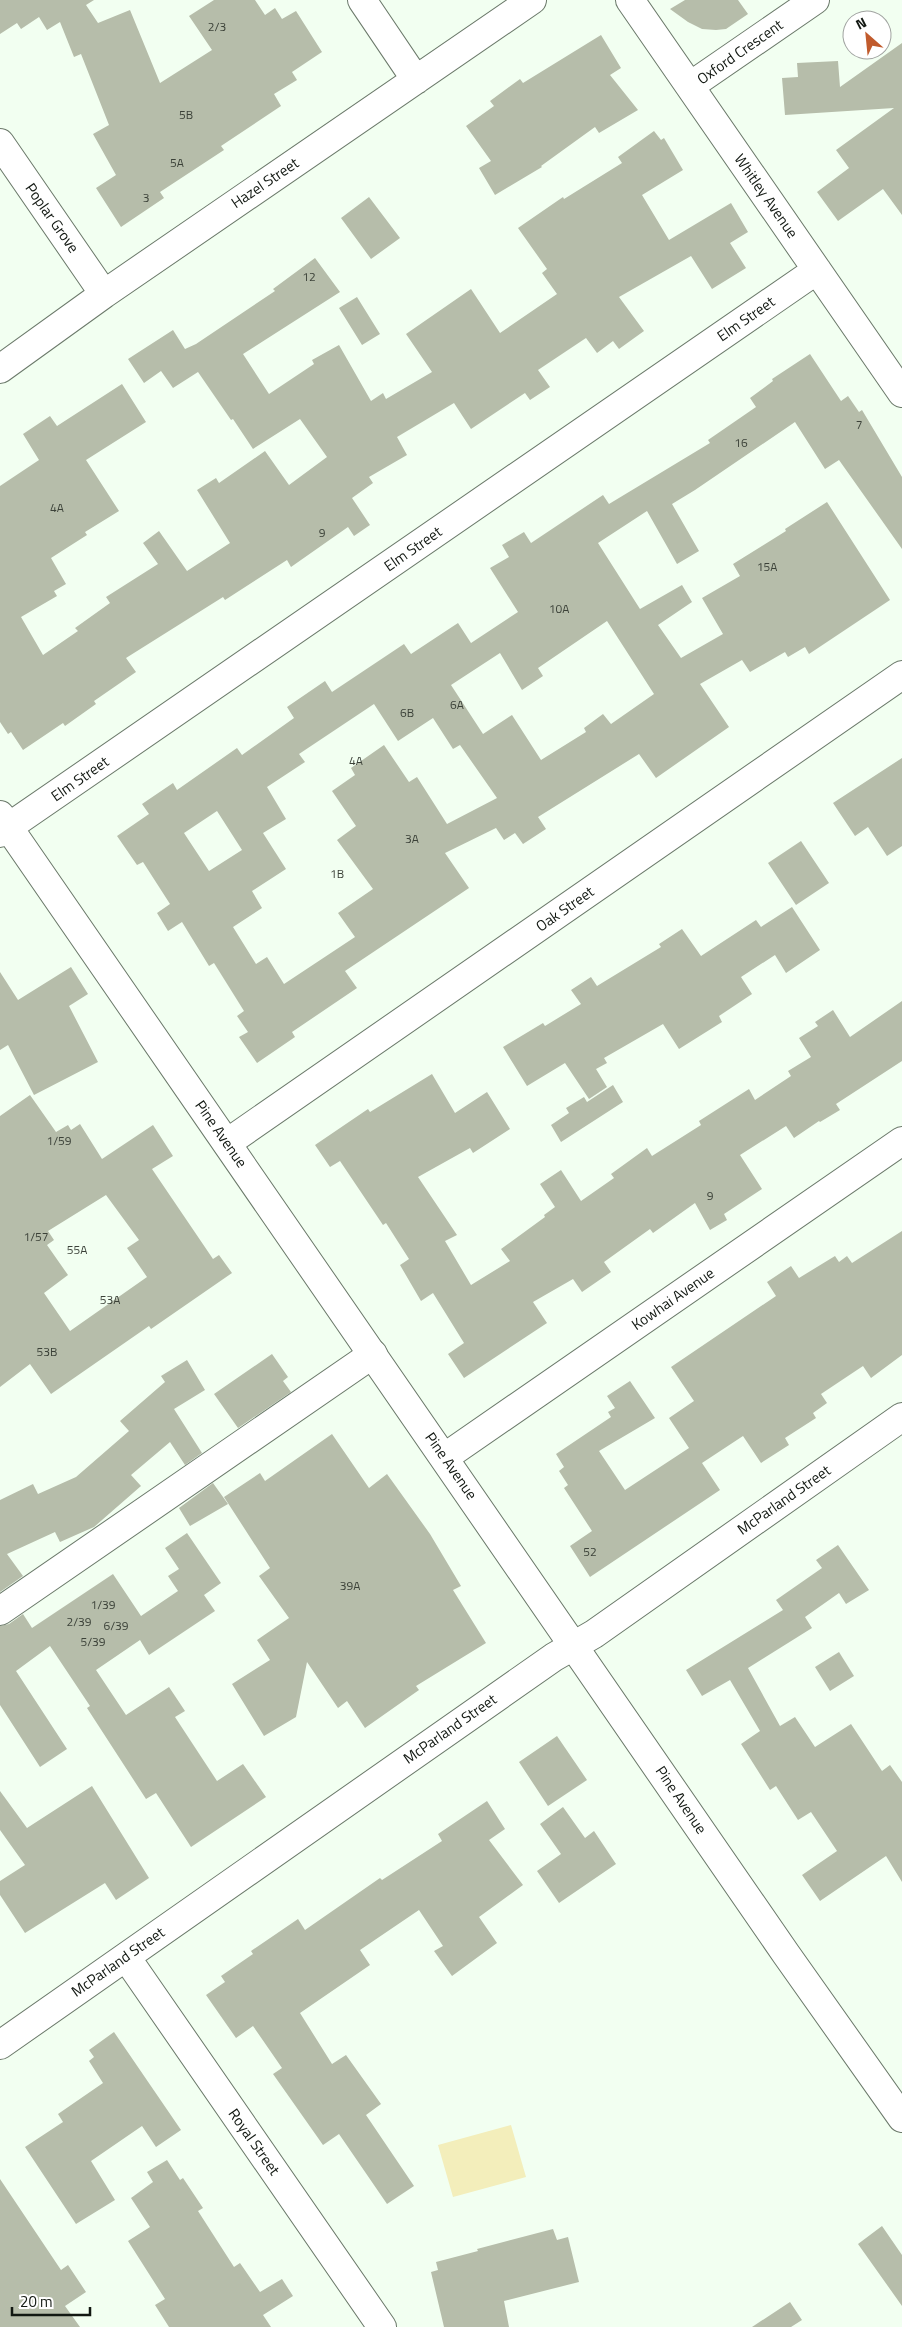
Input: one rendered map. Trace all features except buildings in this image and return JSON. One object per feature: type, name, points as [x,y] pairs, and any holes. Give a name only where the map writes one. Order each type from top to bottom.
[{"type":"street","points":[[362,0],[416,80]]},
{"type":"street","name":"Hazel Street","points":[[0,369],[104,294],[532,0]]},
{"type":"street","name":"Whitley Avenue","points":[[630,0],[902,393]]},
{"type":"street","name":"Oxford Crescent","points":[[690,86],[815,0]]},
{"type":"street","name":"Poplar Grove","points":[[0,143],[104,294]]},
{"type":"street","name":"Elm Street","points":[[3,825],[817,270]]},
{"type":"street","name":"Oak Street","points":[[227,1143],[902,675]]},
{"type":"street","name":"Pine Avenue","points":[[3,825],[227,1143],[786,1954],[902,2118]]},
{"type":"street","name":"Kowhai Avenue","points":[[445,1457],[902,1141]]},
{"type":"street","points":[[0,1611],[373,1354]]},
{"type":"street","name":"McParland Street","points":[[0,2045],[574,1645],[594,1634],[902,1416]]},
{"type":"street","name":"Royal Street","points":[[126,1957],[382,2327]]},
{"type":"shaded area","points":[[511,2125],[526,2177],[453,2197],[438,2145]]}]
